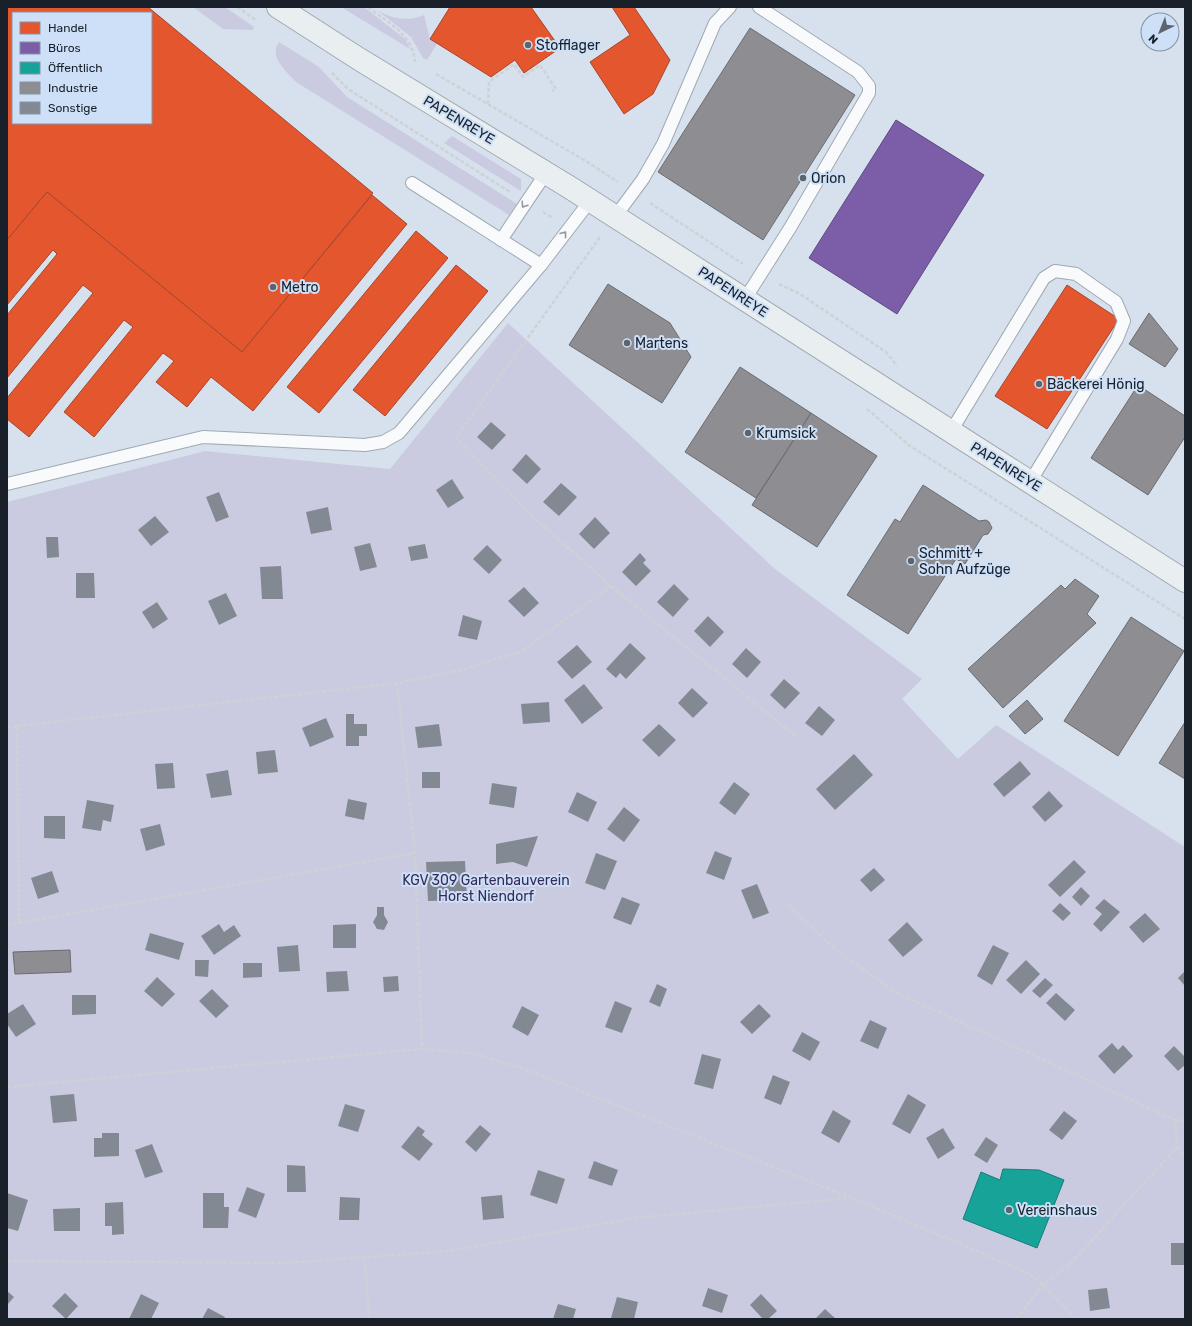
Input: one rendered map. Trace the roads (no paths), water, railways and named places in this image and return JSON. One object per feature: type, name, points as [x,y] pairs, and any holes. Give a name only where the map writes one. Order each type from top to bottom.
[{"type":"main road","name":"PAPENREYE","points":[[278,7],[359,59],[546,173],[950,433],[1185,581]]},
{"type":"lane","points":[[615,217],[643,179],[663,144],[715,23],[730,7]]},
{"type":"lane","points":[[745,300],[866,102],[869,92],[869,86],[858,72],[758,7]]},
{"type":"lane","points":[[501,240],[546,173]]},
{"type":"lane","points":[[412,182],[541,265]]},
{"type":"lane","points":[[7,484],[203,437],[365,445],[383,442],[399,433],[541,265],[590,201]]},
{"type":"lane","points":[[950,433],[1044,278],[1055,271],[1076,274],[1116,302],[1124,321],[1117,339],[1030,482]]},
{"type":"place","name":"Stofflager","points":[[528,45]]},
{"type":"place","name":"Orion","points":[[803,178]]},
{"type":"place","name":"Metro","points":[[273,287]]},
{"type":"place","name":"Martens","points":[[627,343]]},
{"type":"place","name":"Bäckerei Hönig","points":[[1039,384]]},
{"type":"place","name":"Krumsick","points":[[748,433]]},
{"type":"place","name":"Schmitt + Sohn Aufzüge","points":[[911,561]]},
{"type":"place","name":"Vereinshaus","points":[[1009,1210]]},
{"type":"park label","name":"KGV 309 Gartenbauverein Horst Niendorf","points":[[486,888]]}]
